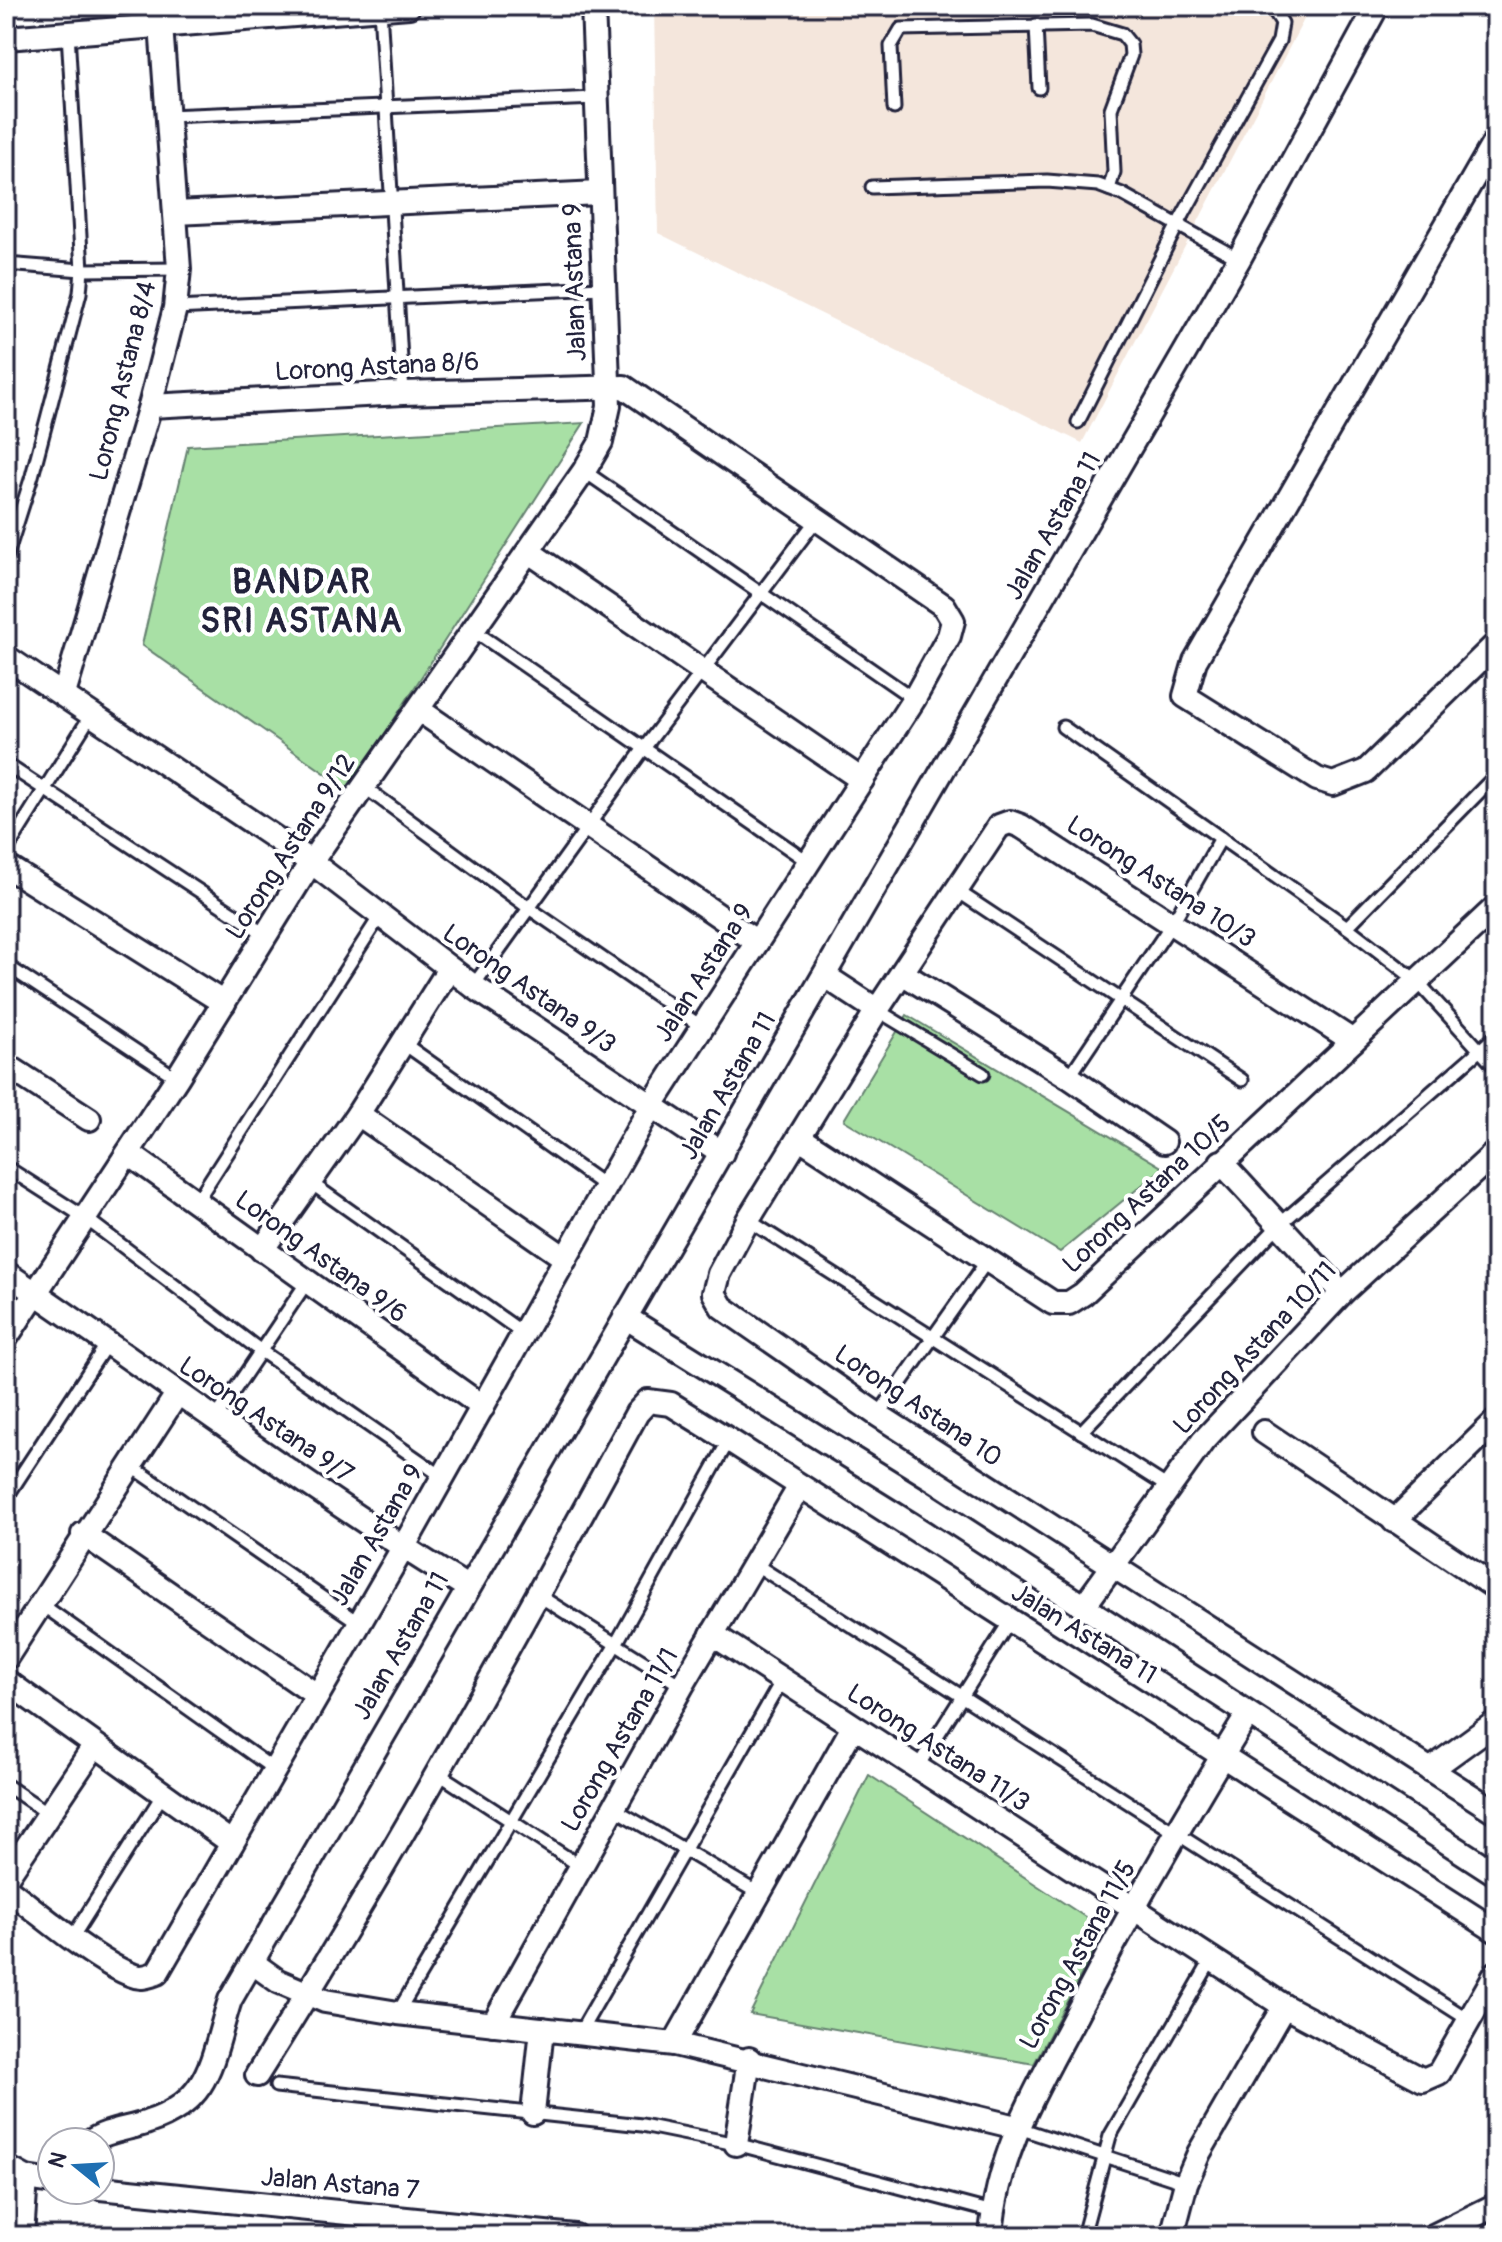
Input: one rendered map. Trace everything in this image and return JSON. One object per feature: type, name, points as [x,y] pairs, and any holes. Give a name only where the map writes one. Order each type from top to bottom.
[{"type":"street","points":[[6,38],[409,6]]},
{"type":"street","name":"Jalan Astana 9","points":[[72,1938],[132,1975],[144,1977],[157,1973],[275,1770],[315,1694],[403,1548],[650,1108],[914,699],[949,636],[953,621],[944,606],[638,394],[624,387],[607,386],[593,6]]},
{"type":"street","name":"Jalan Astana 11","points":[[116,2130],[173,2114],[192,2100],[204,2080],[230,2000],[1239,259],[1377,6]]},
{"type":"street","name":"Lorong Astana 8/4","points":[[64,694],[150,406],[175,308],[179,269],[161,25]]},
{"type":"street","points":[[1496,139],[1195,661],[1185,696],[1317,779],[1333,784],[1366,771],[1496,644]]},
{"type":"street","points":[[175,213],[599,193]]},
{"type":"street","name":"Lorong Astana 8/6","points":[[150,406],[607,386]]},
{"type":"street","name":"Lorong Astana 9/12","points":[[6,1338],[177,1078],[311,862],[584,471],[607,425],[607,386]]},
{"type":"street","points":[[529,552],[862,780]]},
{"type":"street","name":"Lorong Astana 9/3","points":[[6,657],[311,862],[473,986],[650,1108],[722,1153]]},
{"type":"street","points":[[419,710],[757,942]]},
{"type":"street","name":"Lorong Astana 10/3","points":[[954,889],[999,826],[1010,822],[1021,826],[1353,1041]]},
{"type":"street","points":[[6,866],[224,1003]]},
{"type":"street","name":"Lorong Astana 10","points":[[954,889],[748,1220],[719,1274],[714,1293],[722,1307],[878,1415],[1496,1812]]},
{"type":"street","name":"Lorong Astana 10/5","points":[[800,1138],[1053,1303],[1069,1303],[1083,1294],[1496,907]]},
{"type":"street","points":[[262,1250],[358,1114],[449,969]]},
{"type":"street","points":[[902,973],[1069,1077],[1164,1142]]},
{"type":"street","points":[[825,976],[877,1010]]},
{"type":"street","points":[[6,1065],[89,1119]]},
{"type":"street","points":[[358,1114],[565,1258]]},
{"type":"street","name":"Lorong Astana 10/11","points":[[1084,1606],[1203,1441],[1342,1293],[1496,1152]]},
{"type":"street","name":"Lorong Astana 9/6","points":[[128,1153],[483,1407]]},
{"type":"street","points":[[1221,1162],[1342,1293]]},
{"type":"street","name":"Lorong Astana 9/7","points":[[6,1273],[403,1548],[467,1587]]},
{"type":"street","points":[[625,1317],[1084,1606],[1496,1874]]},
{"type":"street","points":[[6,1658],[83,1534],[177,1394]]},
{"type":"street","name":"Jalan Astana 11","points":[[267,2081],[307,1995],[538,1595],[637,1413],[648,1401],[671,1404],[729,1440],[1496,1931]]},
{"type":"street","points":[[1394,1521],[1496,1421]]},
{"type":"street","points":[[1264,1432],[1496,1588]]},
{"type":"street","name":"Lorong Astana 11/1","points":[[493,2024],[682,1686],[800,1486]]},
{"type":"street","points":[[83,1534],[315,1694]]},
{"type":"street","name":"Lorong Astana 11/3","points":[[712,1634],[1284,2006],[1423,2080],[1439,2073],[1469,2020]]},
{"type":"street","points":[[6,1681],[232,1843]]},
{"type":"street","name":"Lorong Astana 11/5","points":[[991,2236],[993,2212],[1016,2127],[1133,1908],[1248,1714]]},
{"type":"street","points":[[1430,1770],[1496,1722]]},
{"type":"street","points":[[674,2044],[853,1727]]},
{"type":"street","points":[[6,1878],[94,1747]]},
{"type":"street","points":[[6,1888],[72,1938]]},
{"type":"street","points":[[253,1963],[307,1995],[398,2013],[674,2044],[749,2059],[1016,2127]]},
{"type":"street","points":[[1469,2020],[1496,1973]]},
{"type":"street","points":[[1172,2236],[1186,2183],[1199,2153],[1284,2006]]},
{"type":"street","points":[[533,2113],[542,2029]]},
{"type":"street","points":[[736,2144],[749,2059]]},
{"type":"street","points":[[22,2236],[16,2173],[36,2178]]},
{"type":"street","name":"Jalan Astana 7","points":[[116,2190],[575,2236]]},
{"type":"street","points":[[1433,2236],[1459,2230],[1496,2205]]},
{"type":"lane","points":[[1078,422],[1177,226],[1279,41],[1282,23],[1271,6]]},
{"type":"lane","points":[[380,7],[403,393]]},
{"type":"lane","points":[[894,108],[891,46],[901,29],[1036,25],[1112,29],[1130,44],[1131,55],[1111,109],[1114,172],[1109,189]]},
{"type":"lane","points":[[1036,25],[1039,88]]},
{"type":"lane","points":[[6,558],[32,476],[80,293],[82,270],[68,33]]},
{"type":"lane","points":[[166,116],[597,98]]},
{"type":"lane","points":[[872,187],[1047,181],[1109,189],[1239,259]]},
{"type":"lane","points":[[6,264],[82,270],[179,269]]},
{"type":"lane","points":[[175,308],[602,288]]},
{"type":"lane","points":[[584,471],[765,593],[914,699]]},
{"type":"lane","points":[[473,986],[645,747],[765,593],[817,519]]},
{"type":"lane","points":[[473,630],[810,863]]},
{"type":"lane","points":[[6,851],[91,715]]},
{"type":"lane","points":[[1063,727],[1347,927],[1417,981],[1496,1068]]},
{"type":"lane","points":[[6,764],[266,935]]},
{"type":"lane","points":[[1347,927],[1496,775]]},
{"type":"lane","points":[[363,786],[529,908],[702,1027]]},
{"type":"lane","points":[[1069,1077],[1173,922],[1221,838]]},
{"type":"lane","points":[[954,889],[1242,1080]]},
{"type":"lane","points":[[196,1202],[380,916]]},
{"type":"lane","points":[[6,965],[177,1078]]},
{"type":"lane","points":[[877,1010],[983,1074]]},
{"type":"lane","points":[[1081,1432],[1279,1225],[1496,1036]]},
{"type":"lane","points":[[403,1043],[605,1186]]},
{"type":"lane","points":[[6,1167],[84,1217],[261,1351],[443,1477]]},
{"type":"lane","points":[[311,1183],[523,1333]]},
{"type":"lane","points":[[748,1220],[1168,1487]]},
{"type":"lane","points":[[878,1415],[987,1261]]},
{"type":"lane","points":[[215,1419],[307,1282]]},
{"type":"lane","points":[[6,1498],[108,1342]]},
{"type":"lane","points":[[398,2013],[616,1644],[729,1440]]},
{"type":"lane","points":[[129,1465],[359,1623]]},
{"type":"lane","points":[[753,1563],[1469,2020]]},
{"type":"lane","points":[[538,1595],[682,1686]]},
{"type":"lane","points":[[40,1604],[275,1770]]},
{"type":"lane","points":[[918,1766],[1010,1621]]},
{"type":"lane","points":[[578,2034],[782,1680]]},
{"type":"lane","points":[[435,1772],[580,1866]]},
{"type":"lane","points":[[6,1785],[49,1814]]},
{"type":"lane","points":[[72,1938],[163,1794]]},
{"type":"lane","points":[[613,1808],[758,1893]]},
{"type":"lane","points":[[1083,2236],[1102,2155],[1213,1957]]},
{"type":"lane","points":[[267,2081],[642,2125],[736,2144],[993,2212]]},
{"type":"lane","points":[[1016,2127],[1186,2183]]},
{"type":"shaded area","points":[[654,6],[1311,6],[1082,443],[658,233]]},
{"type":"green space","points":[[584,423],[349,790],[142,645],[188,446]]},
{"type":"green space","points":[[907,1015],[1163,1168],[1060,1252],[844,1120]]},
{"type":"green space","points":[[869,1775],[1105,1930],[1034,2064],[750,2014]]},
{"type":"district","name":"BANDAR SRI ASTANA","points":[[302,602]]}]
